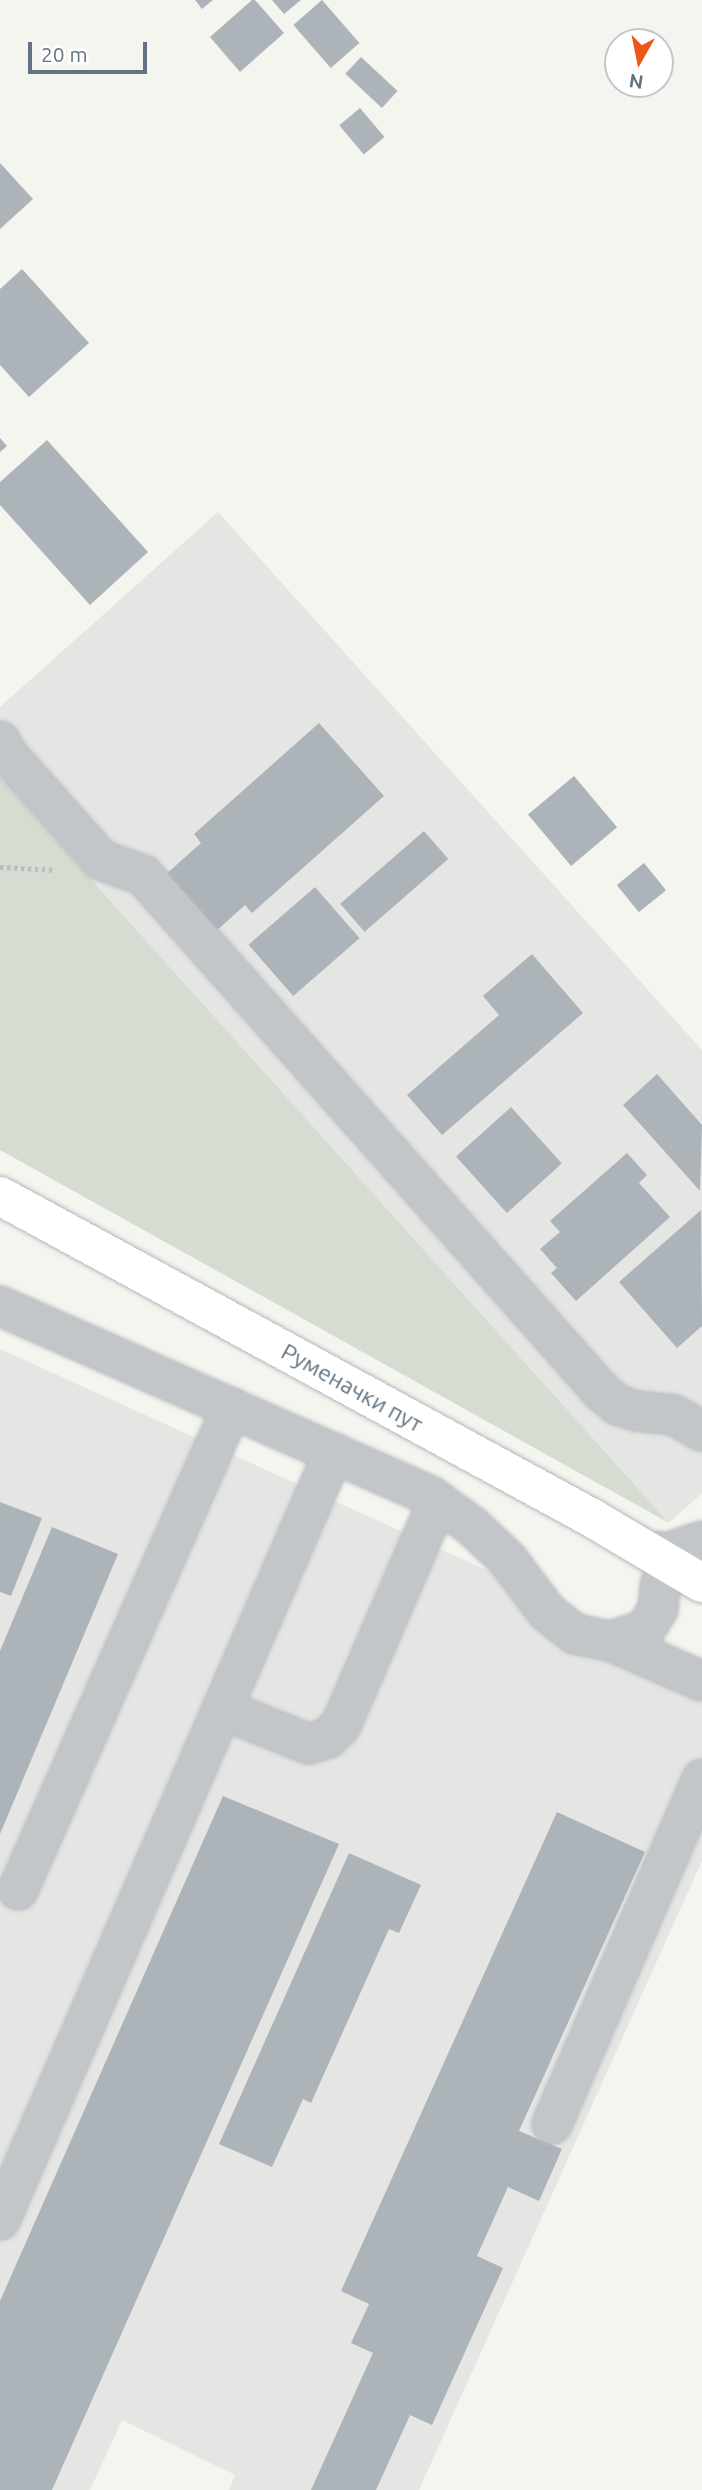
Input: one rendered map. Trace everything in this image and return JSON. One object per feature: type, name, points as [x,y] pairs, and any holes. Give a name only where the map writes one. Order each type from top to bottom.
[{"type":"main road","name":"Руменачки пут","points":[[0,1196],[702,1583]]},
{"type":"street","points":[[0,741],[7,754],[101,860],[143,875],[603,1392],[618,1405],[636,1411],[674,1415],[702,1431]]},
{"type":"street","points":[[0,1306],[334,1452],[438,1501],[471,1525],[508,1560],[555,1621],[575,1634],[611,1641],[702,1681]]},
{"type":"street","points":[[18,1890],[232,1407]]},
{"type":"street","points":[[0,2220],[334,1452]]},
{"type":"street","points":[[222,1709],[309,1744],[328,1738],[341,1725],[438,1501]]},
{"type":"street","points":[[611,1641],[634,1635],[650,1623],[658,1609],[660,1586],[657,1556],[689,1548],[702,1541]]},
{"type":"street","points":[[552,2124],[702,1779]]},
{"type":"shaded area","points":[[218,512],[702,1050],[702,1493],[669,1523],[0,778],[0,707]]},
{"type":"shaded area","points":[[0,778],[669,1523],[0,1150]]},
{"type":"shaded area","points":[[0,1349],[702,1668],[702,1861],[419,2490],[229,2490],[235,2475],[122,2420],[90,2490],[0,2490]]},
{"type":"building","points":[[195,0],[213,0],[202,9]]},
{"type":"building","points":[[255,0],[284,33],[240,72],[210,37]]},
{"type":"building","points":[[272,0],[301,0],[284,14]]},
{"type":"building","points":[[322,0],[359,43],[331,68],[293,25]]},
{"type":"building","points":[[361,57],[398,91],[382,108],[345,74]]},
{"type":"building","points":[[360,108],[384,137],[364,154],[339,125]]},
{"type":"building","points":[[0,163],[33,199],[0,229]]},
{"type":"building","points":[[22,269],[89,343],[29,397],[0,365],[0,289]]},
{"type":"building","points":[[0,438],[7,446],[0,452]]},
{"type":"building","points":[[47,440],[148,552],[90,605],[0,505],[0,482]]},
{"type":"building","points":[[319,723],[384,796],[252,913],[245,905],[215,932],[164,876],[201,843],[194,834]]},
{"type":"building","points":[[574,776],[617,827],[571,866],[528,815]]},
{"type":"building","points":[[424,831],[448,859],[365,932],[340,904]]},
{"type":"building","points":[[644,863],[666,890],[639,912],[617,885]]},
{"type":"building","points":[[315,887],[360,938],[293,996],[249,945]]},
{"type":"building","points":[[532,954],[583,1013],[442,1135],[407,1095],[499,1015],[483,996]]},
{"type":"building","points":[[657,1074],[702,1125],[700,1191],[623,1105]]},
{"type":"building","points":[[511,1107],[562,1163],[507,1213],[456,1157]]},
{"type":"building","points":[[627,1153],[647,1175],[639,1183],[670,1217],[576,1301],[551,1273],[557,1268],[540,1249],[560,1232],[550,1221]]},
{"type":"building","points":[[701,1210],[702,1326],[677,1348],[619,1282]]},
{"type":"building","points":[[0,1502],[42,1518],[11,1596],[0,1592]]},
{"type":"building","points":[[52,1527],[118,1554],[0,1834],[0,1651]]},
{"type":"building","points":[[223,1796],[339,1844],[52,2490],[0,2490],[0,2301]]},
{"type":"building","points":[[557,1812],[645,1852],[519,2131],[562,2149],[539,2201],[508,2187],[477,2256],[503,2268],[432,2425],[410,2415],[376,2490],[311,2490],[373,2353],[351,2343],[369,2304],[341,2291]]},
{"type":"building","points":[[349,1853],[421,1885],[399,1933],[389,1929],[311,2103],[303,2099],[272,2167],[219,2144]]}]
